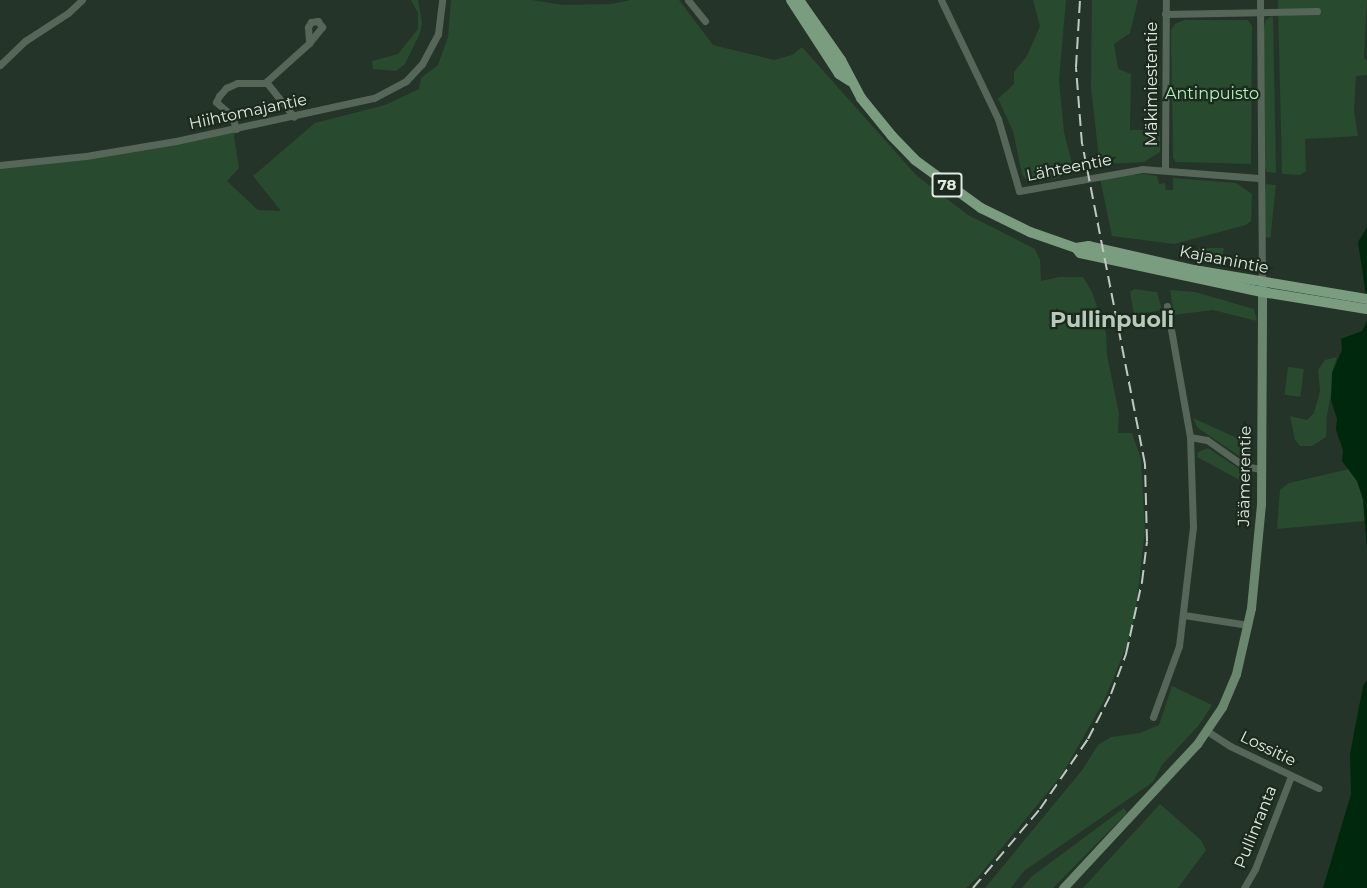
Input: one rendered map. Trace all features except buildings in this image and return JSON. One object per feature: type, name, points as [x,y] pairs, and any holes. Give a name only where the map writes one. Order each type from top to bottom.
[{"type":"main road","name":"78","points":[[791,0],[839,74],[850,81]]},
{"type":"main road","name":"78","points":[[800,0],[841,60],[850,81],[897,142],[915,160],[960,195],[1030,232],[1076,248],[1080,253],[1108,261],[1334,298],[1367,299]]},
{"type":"main road","name":"Jäämerentie","points":[[1063,888],[1182,762],[1207,731],[1230,691],[1248,625],[1261,504],[1262,287]]},
{"type":"main road","name":"78","points":[[1334,298],[1367,309]]},
{"type":"street","points":[[0,65],[26,41],[68,13],[82,0]]},
{"type":"street","name":"Hiihtomajantie","points":[[0,164],[86,156],[236,129],[374,98],[406,81],[422,64],[440,25],[442,0]]},
{"type":"street","points":[[688,0],[705,21]]},
{"type":"street","name":"Lähteentie","points":[[941,0],[999,119],[1019,191],[1035,190],[1127,170],[1166,169],[1259,178]]},
{"type":"street","name":"Mäkimiestentie","points":[[1166,0],[1166,169]]},
{"type":"street","name":"Jäämerentie","points":[[1260,0],[1259,178],[1262,287]]},
{"type":"street","points":[[1165,14],[1260,14],[1317,11]]},
{"type":"street","points":[[236,129],[232,116],[216,102],[223,90],[234,84],[267,83],[309,43]]},
{"type":"street","points":[[267,83],[294,117]]},
{"type":"street","points":[[1153,717],[1179,646],[1193,516],[1190,437],[1167,306]]},
{"type":"street","points":[[1190,437],[1207,441],[1244,466],[1260,469]]},
{"type":"street","points":[[1184,615],[1248,625]]},
{"type":"street","name":"Lossitie","points":[[1207,731],[1318,788]]},
{"type":"street","name":"Pullinranta","points":[[1244,888],[1255,869],[1291,776]]},
{"type":"green space","points":[[411,0],[418,0],[422,23],[420,33],[405,64],[396,71],[373,69],[372,61],[398,54],[418,29],[418,13]]},
{"type":"green space","points":[[451,0],[532,0],[563,5],[612,4],[630,0],[679,0],[713,45],[774,60],[792,55],[802,47],[916,175],[968,215],[1035,249],[1040,260],[1041,281],[1059,277],[1083,277],[1092,292],[1106,333],[1107,355],[1119,414],[1118,433],[1132,433],[1141,459],[1145,531],[1135,615],[1127,645],[1104,701],[1061,776],[978,877],[966,888],[0,888],[0,165],[86,156],[236,129],[234,137],[239,168],[227,181],[258,210],[281,211],[253,176],[315,123],[385,105],[419,89],[421,78],[438,65],[448,37]]},
{"type":"green space","points":[[1033,0],[1066,0],[1059,80],[1064,132],[1073,167],[1072,173],[1054,179],[1029,182],[1022,175],[1013,131],[998,99],[1014,84],[1014,72],[1027,56],[1040,26]]},
{"type":"green space","points":[[1092,0],[1138,0],[1130,33],[1114,44],[1118,69],[1131,74],[1130,130],[1160,130],[1160,152],[1144,162],[1106,164],[1099,159],[1091,87]]},
{"type":"green space","points":[[1278,0],[1367,0],[1364,58],[1367,61],[1367,75],[1356,76],[1354,111],[1358,136],[1305,139],[1306,171],[1300,175],[1282,174]]},
{"type":"green space","points":[[1272,16],[1276,173],[1267,172],[1264,166],[1264,28],[1266,20]]},
{"type":"green space","name":"Antinpuisto","points":[[1184,20],[1248,20],[1252,26],[1251,164],[1176,162],[1173,158],[1171,30],[1175,24]]},
{"type":"green space","points":[[1143,174],[1157,176],[1159,184],[1165,183],[1166,190],[1173,190],[1173,178],[1236,183],[1252,194],[1251,221],[1246,225],[1174,244],[1112,236],[1100,178]]},
{"type":"green space","points":[[1266,184],[1276,185],[1270,238],[1260,237]]},
{"type":"green space","points":[[1224,248],[1222,259],[1184,255],[1188,250]]},
{"type":"green space","points":[[1134,289],[1157,292],[1162,310],[1134,315],[1130,292]]},
{"type":"green space","points":[[1170,290],[1195,292],[1254,309],[1257,321],[1213,310],[1174,315]]},
{"type":"green space","points":[[1337,357],[1332,373],[1333,384],[1327,415],[1326,437],[1312,446],[1300,446],[1295,440],[1290,416],[1307,420],[1314,413],[1320,391],[1318,370],[1325,360]]},
{"type":"green space","points":[[1288,367],[1304,369],[1300,397],[1285,395]]},
{"type":"green space","points":[[1193,418],[1252,445],[1251,456],[1242,458],[1198,428]]},
{"type":"green space","points":[[1208,448],[1250,476],[1251,486],[1197,457],[1198,452]]},
{"type":"green space","points":[[1349,469],[1357,481],[1363,499],[1365,521],[1277,529],[1280,490],[1289,483]]},
{"type":"green space","points":[[1172,686],[1212,705],[1199,725],[1162,765],[1153,782],[1024,871],[1011,888],[985,888],[1083,769],[1098,745],[1111,737],[1140,733],[1159,725]]},
{"type":"green space","points":[[1160,804],[1201,840],[1206,850],[1178,888],[1083,888]]},
{"type":"green space","points":[[1124,808],[1127,813],[1053,888],[1022,888],[1031,877]]},
{"type":"shaded area","points":[[1367,227],[1367,302],[1358,242]]},
{"type":"shaded area","points":[[1367,321],[1367,550],[1363,499],[1357,481],[1342,461],[1343,450],[1336,430],[1337,419],[1331,400],[1332,373],[1342,350],[1341,339],[1362,331]]},
{"type":"shaded area","points":[[1367,680],[1367,888],[1323,888],[1351,794],[1350,754],[1363,686]]},
{"type":"railway","points":[[973,888],[1040,809],[1088,739],[1111,694],[1126,654],[1142,582],[1147,541],[1145,464],[1082,144],[1076,67],[1080,0]]},
{"type":"district","name":"Pullinpuoli","points":[[1112,320]]}]
